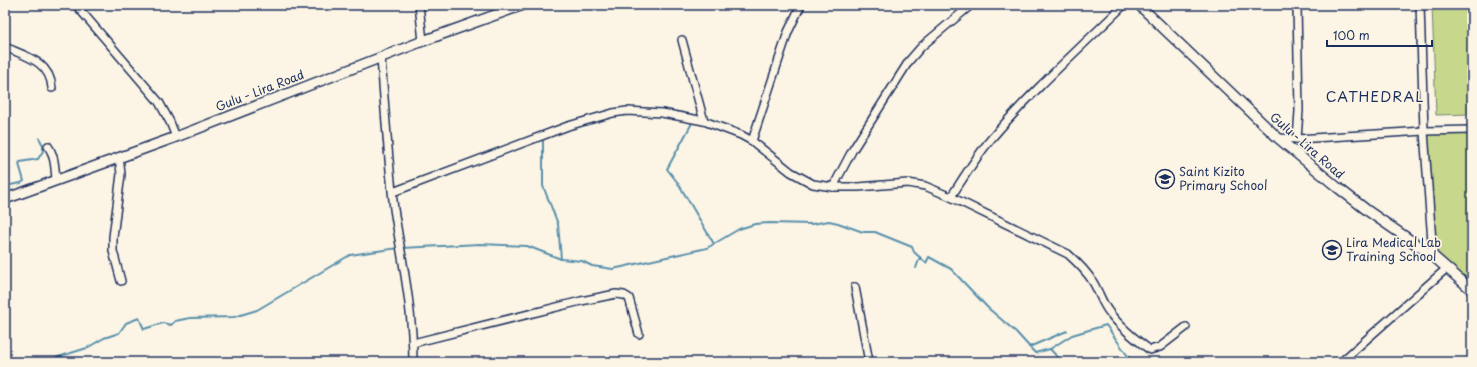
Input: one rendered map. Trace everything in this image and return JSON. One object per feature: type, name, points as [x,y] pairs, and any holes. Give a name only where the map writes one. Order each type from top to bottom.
[{"type":"main road","name":"Gulu - Lira Road","points":[[5,199],[176,137],[423,41],[523,5]]},
{"type":"main road","name":"Gulu - Lira Road","points":[[1139,5],[1278,138],[1349,197],[1433,256],[1472,290]]},
{"type":"street","points":[[76,5],[158,102],[170,122],[176,137]]},
{"type":"street","points":[[419,5],[423,41]]},
{"type":"street","points":[[752,141],[773,82],[788,32],[801,5]]},
{"type":"street","points":[[833,188],[852,151],[910,61],[922,46],[971,5]]},
{"type":"street","points":[[951,197],[974,161],[991,139],[1049,76],[1124,5]]},
{"type":"street","points":[[1297,5],[1299,111],[1297,139]]},
{"type":"street","points":[[1420,5],[1424,131],[1433,256]]},
{"type":"street","points":[[682,40],[704,121]]},
{"type":"street","points":[[5,48],[31,57],[36,61],[47,72],[52,88]]},
{"type":"street","points":[[381,58],[393,192],[413,343],[412,362]]},
{"type":"street","points":[[393,192],[568,126],[613,113],[627,111],[662,113],[704,121],[741,135],[752,141],[791,172],[803,180],[813,184],[833,188],[908,183],[925,186],[951,197],[1068,254],[1079,264],[1093,282],[1102,301],[1110,313],[1124,329],[1150,350],[1160,347],[1186,327]]},
{"type":"street","points":[[1278,138],[1297,139],[1424,131],[1472,130]]},
{"type":"street","points":[[49,148],[56,180]]},
{"type":"street","points":[[119,157],[122,174],[113,237],[113,251],[121,281]]},
{"type":"street","points":[[1341,362],[1447,268]]},
{"type":"street","points":[[855,287],[869,362]]},
{"type":"street","points":[[413,343],[580,301],[616,294],[624,295],[629,298],[639,334]]},
{"type":"green space","points":[[1432,5],[1472,5],[1472,114],[1436,115]]},
{"type":"green space","points":[[1472,133],[1472,290],[1437,261],[1426,134]]},
{"type":"waterway","points":[[692,123],[667,169],[678,183],[714,244]]},
{"type":"waterway","points":[[5,186],[24,181],[19,164],[20,162],[38,159],[43,151],[43,145],[39,138]]},
{"type":"waterway","points":[[543,141],[543,186],[558,224],[561,259]]},
{"type":"waterway","points":[[402,248],[480,244],[527,246],[561,259],[582,261],[592,266],[613,269],[707,248],[739,229],[755,224],[812,224],[829,221],[863,232],[875,232],[912,247],[914,252],[926,263],[929,257],[951,269],[988,308],[1016,332],[1035,353],[1050,349],[1062,362]]},
{"type":"waterway","points":[[42,362],[87,348],[104,338],[119,333],[126,323],[139,318],[144,329],[163,323],[171,325],[175,321],[190,318],[234,317],[257,310],[350,255],[398,248]]},
{"type":"waterway","points":[[916,268],[920,257]]},
{"type":"waterway","points":[[1050,349],[1072,335],[1106,325],[1132,362]]},
{"type":"waterway","points":[[1029,347],[1067,331]]},
{"type":"place","name":"Saint Kizito Primary School","points":[[1165,179]]},
{"type":"place","name":"Lira Medical Lab Training School","points":[[1332,250]]},
{"type":"district","name":"CATHEDRAL","points":[[1375,97]]}]
